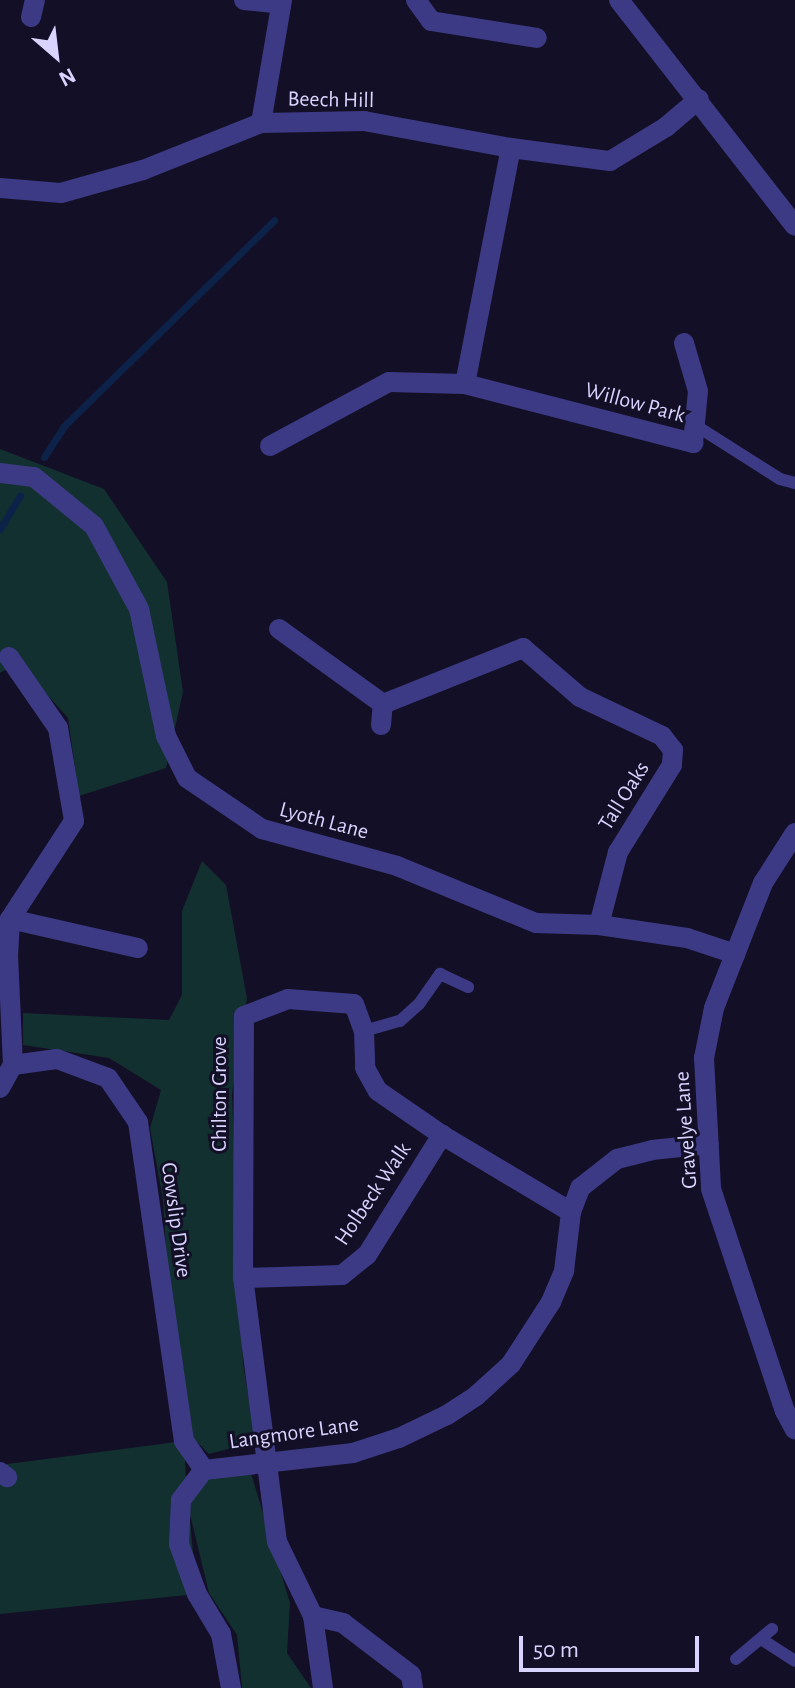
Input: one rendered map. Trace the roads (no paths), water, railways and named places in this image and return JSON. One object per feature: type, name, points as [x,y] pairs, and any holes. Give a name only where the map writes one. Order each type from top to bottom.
[{"type":"street","points":[[244,0],[282,2],[261,123]]},
{"type":"street","points":[[416,0],[431,21],[537,38]]},
{"type":"street","points":[[619,0],[795,226]]},
{"type":"street","name":"Beech Hill","points":[[0,188],[61,193],[143,170],[261,123],[364,121],[511,148],[610,161],[666,127],[699,99]]},
{"type":"street","points":[[465,384],[511,148]]},
{"type":"street","name":"Willow Park","points":[[270,446],[389,382],[465,384],[693,443],[698,391],[684,343]]},
{"type":"street","name":"Lyoth Lane","points":[[0,473],[34,477],[94,526],[139,609],[166,736],[187,778],[262,829],[397,866],[536,923],[599,925],[687,938],[735,954]]},
{"type":"street","points":[[279,629],[383,704],[381,725]]},
{"type":"street","name":"Tall Oaks","points":[[383,704],[523,648],[580,697],[662,736],[673,750],[672,765],[618,852],[599,925]]},
{"type":"street","points":[[0,1088],[13,1065],[8,955],[10,919],[74,821],[58,728],[9,657]]},
{"type":"street","name":"Gravelye Lane","points":[[795,833],[763,883],[714,1008],[704,1058],[711,1189],[795,1430]]},
{"type":"street","points":[[10,919],[138,948]]},
{"type":"street","name":"Chilton Grove","points":[[323,1688],[313,1616],[277,1542],[243,1278],[244,1016],[288,999],[354,1004],[364,1031]]},
{"type":"street","points":[[364,1031],[365,1068],[378,1091],[442,1135],[571,1212]]},
{"type":"street","name":"Cowslip Drive","points":[[13,1065],[57,1059],[108,1078],[138,1122],[184,1441],[204,1470]]},
{"type":"street","name":"Holbeck Walk","points":[[243,1278],[342,1275],[367,1255],[442,1135]]},
{"type":"street","name":"Langmore Lane","points":[[231,1688],[221,1634],[197,1594],[179,1544],[181,1500],[204,1470],[353,1453],[399,1438],[476,1396],[511,1364],[551,1302],[564,1271],[571,1212],[580,1188],[617,1159],[652,1150],[709,1144]]},
{"type":"street","points":[[313,1616],[343,1623],[411,1675],[413,1688]]},
{"type":"lane","points":[[695,425],[780,479],[795,483]]},
{"type":"lane","points":[[364,1031],[400,1021],[419,1004],[440,974],[468,987]]},
{"type":"lane","points":[[736,1659],[772,1629]]},
{"type":"lane","points":[[761,1639],[795,1661]]},
{"type":"waterway","points":[[44,457],[64,426],[274,220]]},
{"type":"waterway","points":[[0,529],[20,496]]}]
